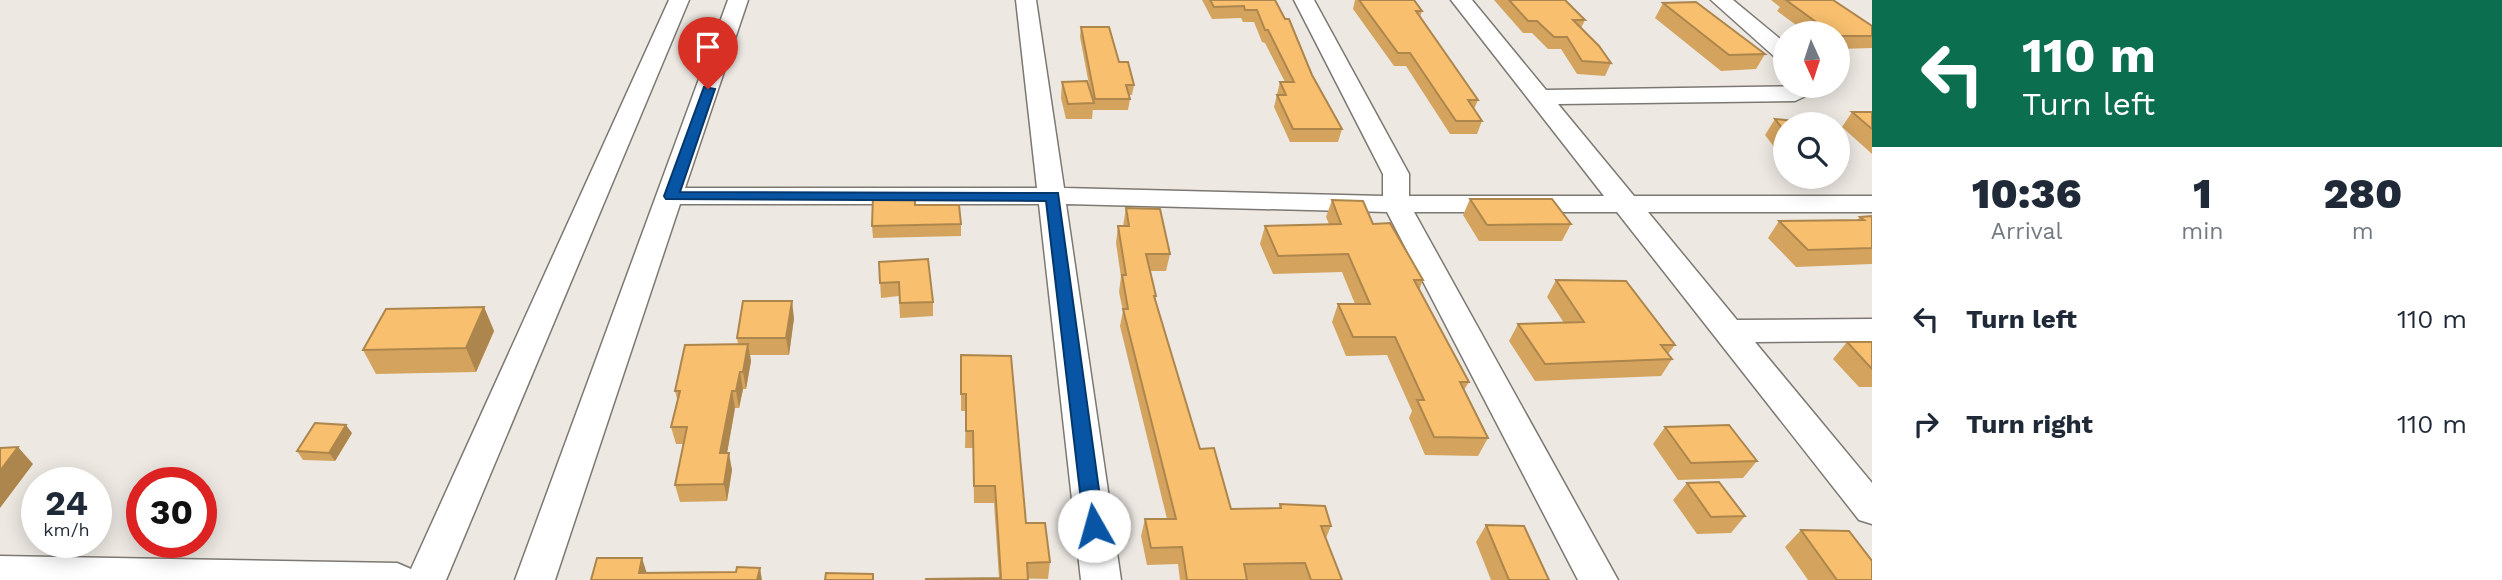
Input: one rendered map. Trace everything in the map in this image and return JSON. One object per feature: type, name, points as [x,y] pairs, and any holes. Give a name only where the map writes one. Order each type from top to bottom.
[{"type":"street","points":[[426,580],[679,0]]},
{"type":"street","points":[[535,580],[738,0]]},
{"type":"street","points":[[1026,0],[1101,580]]},
{"type":"street","points":[[1304,0],[1396,174],[1396,204],[1598,580]]},
{"type":"street","points":[[1461,0],[1872,509]]},
{"type":"street","points":[[1721,0],[1773,44]]},
{"type":"street","points":[[1540,97],[1773,94]]},
{"type":"street","points":[[671,196],[1053,196],[1396,204],[1872,204]]},
{"type":"street","points":[[1728,331],[1872,330]]},
{"type":"street","points":[[0,573],[397,580]]},
{"type":"building","points":[[1210,0],[1275,0],[1285,19],[1289,19],[1312,75],[1342,129],[1293,129],[1277,95],[1286,95],[1280,82],[1294,82],[1257,10],[1245,10],[1244,6],[1214,7]]},
{"type":"building","points":[[1359,0],[1414,0],[1422,11],[1416,11],[1478,100],[1468,100],[1482,121],[1456,121],[1410,53],[1398,53]]},
{"type":"building","points":[[1509,0],[1565,0],[1585,20],[1573,20],[1599,46],[1611,63],[1582,61],[1567,37],[1554,37],[1537,21],[1528,21]]},
{"type":"building","points":[[1786,0],[1833,0],[1872,26],[1872,36],[1850,36],[1850,21],[1815,21]]},
{"type":"building","points":[[1696,2],[1765,54],[1729,55],[1663,3]]},
{"type":"building","points":[[1081,27],[1109,27],[1119,62],[1128,62],[1134,85],[1126,85],[1130,99],[1095,99]]},
{"type":"building","points":[[1087,81],[1094,103],[1068,104],[1062,82]]},
{"type":"building","points":[[1852,112],[1872,112],[1872,129]]},
{"type":"building","points":[[873,195],[915,195],[915,205],[959,205],[961,224],[872,226]]},
{"type":"building","points":[[1470,199],[1552,199],[1571,224],[1487,225]]},
{"type":"building","points":[[1332,200],[1363,201],[1373,224],[1390,223],[1423,280],[1414,280],[1469,382],[1460,382],[1488,438],[1434,437],[1417,400],[1424,400],[1395,337],[1353,337],[1338,304],[1370,304],[1348,254],[1278,256],[1265,226],[1341,224]]},
{"type":"building","points":[[1126,208],[1160,209],[1170,254],[1146,254],[1154,296],[1200,449],[1214,448],[1231,509],[1281,508],[1280,504],[1325,506],[1331,526],[1321,526],[1342,580],[1311,580],[1305,563],[1244,564],[1247,580],[1187,580],[1182,547],[1151,548],[1145,519],[1176,519],[1123,309],[1128,309],[1122,275],[1126,275],[1118,226],[1129,226]]},
{"type":"building","points":[[1872,216],[1872,248],[1808,250],[1779,221],[1864,220],[1860,217]]},
{"type":"building","points":[[928,259],[933,302],[900,303],[899,282],[880,283],[879,262]]},
{"type":"building","points":[[1556,280],[1626,281],[1675,345],[1661,345],[1672,359],[1545,364],[1518,324],[1584,322]]},
{"type":"building","points":[[743,301],[792,301],[786,338],[737,338]]},
{"type":"building","points":[[484,307],[466,348],[363,350],[386,309]]},
{"type":"building","points":[[1847,342],[1872,342],[1872,369]]},
{"type":"building","points":[[748,344],[743,372],[740,372],[736,391],[732,391],[720,453],[729,453],[724,484],[675,485],[687,427],[671,427],[680,391],[675,391],[685,345]]},
{"type":"building","points":[[961,355],[1011,356],[1026,523],[1045,523],[1050,562],[1027,563],[1028,580],[926,580],[1001,578],[995,486],[974,486],[973,431],[966,431],[966,394],[961,394]]},
{"type":"building","points":[[315,423],[346,425],[329,453],[297,451]]},
{"type":"building","points":[[1729,425],[1757,461],[1691,463],[1665,427]]},
{"type":"building","points":[[18,447],[0,471],[0,448]]},
{"type":"building","points":[[1719,482],[1745,516],[1711,517],[1687,483]]},
{"type":"building","points":[[1486,525],[1524,526],[1549,580],[1509,580]]},
{"type":"building","points":[[1801,530],[1849,531],[1872,561],[1872,580],[1837,580]]},
{"type":"building","points":[[597,558],[642,558],[639,573],[736,572],[737,567],[760,568],[757,580],[591,580]]},
{"type":"building","points":[[826,573],[873,574],[873,580],[825,580]]},
{"type":"route","points":[[708,89],[671,196],[1053,196],[1094,526]]}]
